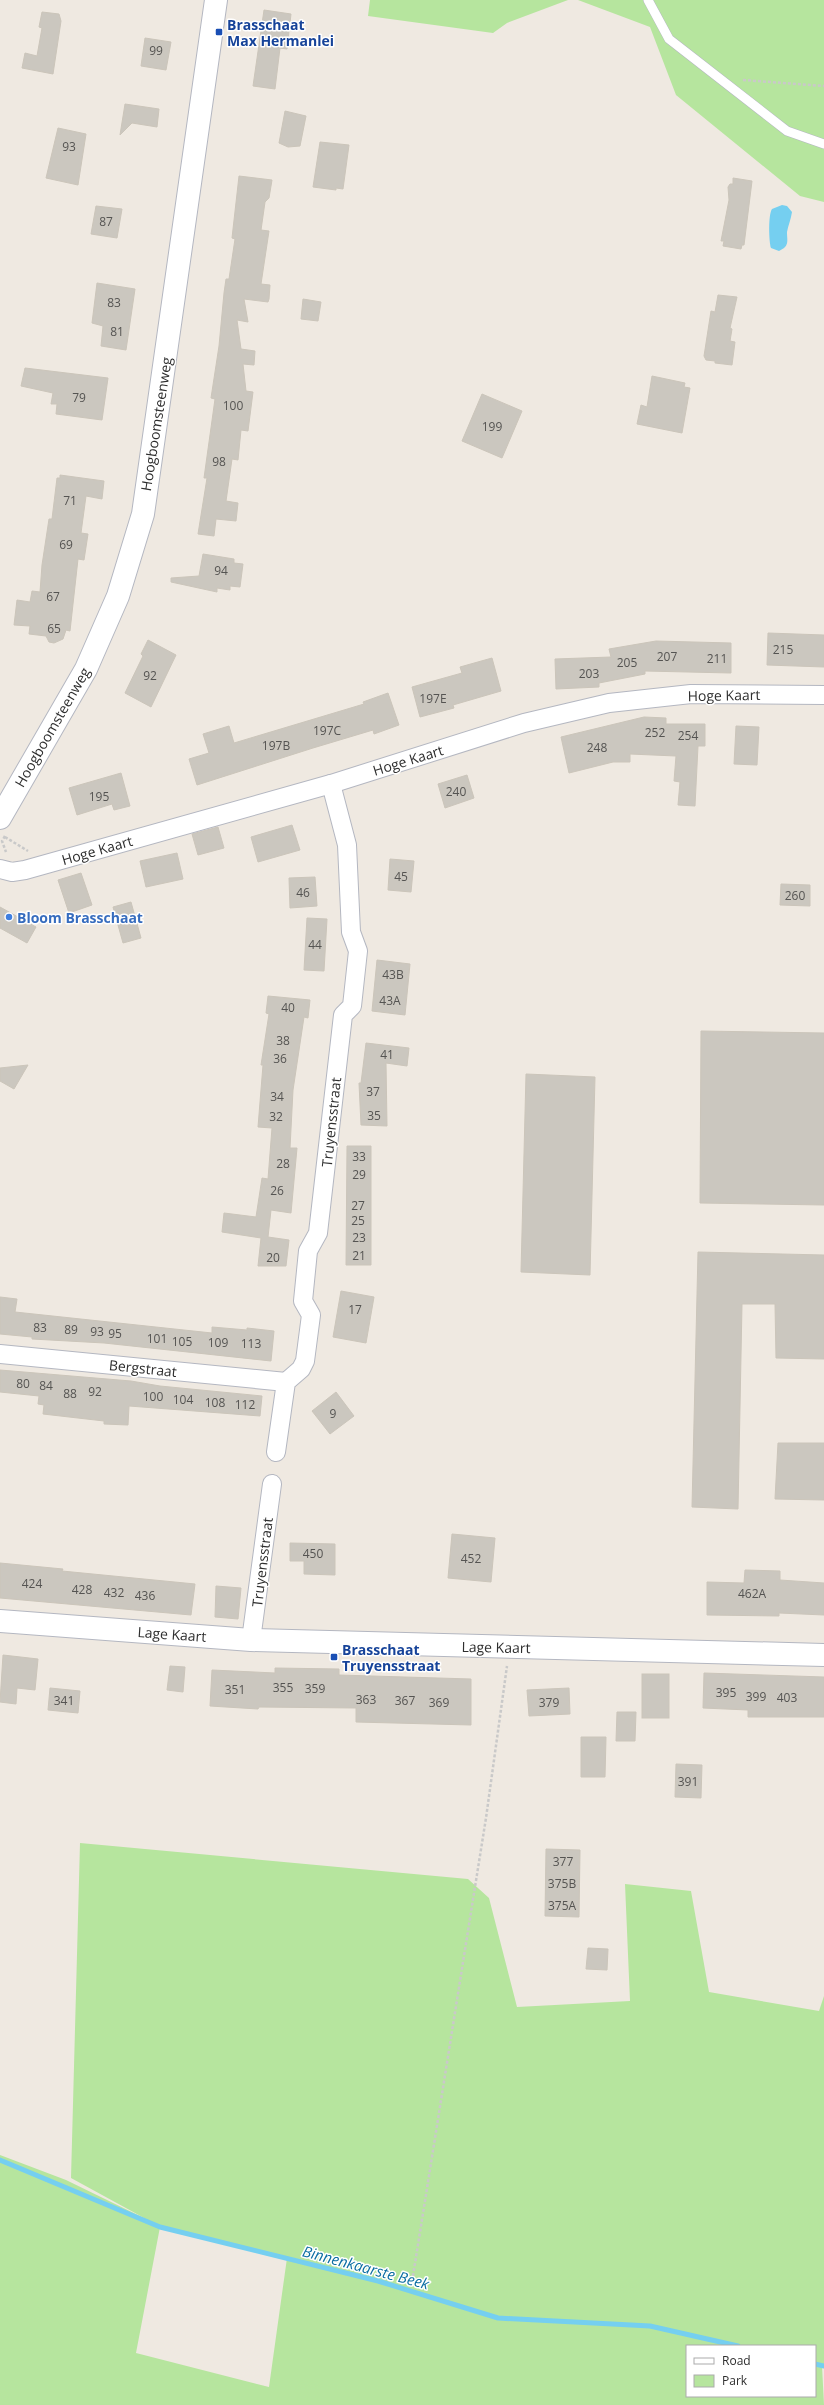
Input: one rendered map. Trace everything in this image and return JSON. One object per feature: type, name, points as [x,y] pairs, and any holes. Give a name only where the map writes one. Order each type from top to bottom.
[{"type":"street","name":"Hoogboomsteenweg","points":[[0,818],[86,669],[118,596],[143,514],[216,0]]},
{"type":"street","name":"Hoge Kaart","points":[[0,869],[12,872],[25,870],[331,784],[524,724],[609,703],[691,694],[824,694]]},
{"type":"street","name":"Truyensstraat","points":[[286,1382],[301,1369],[305,1361],[311,1315],[303,1301],[308,1251],[318,1233],[343,1016],[352,1006],[358,951],[351,932],[347,845],[331,784]]},
{"type":"street","name":"Bergstraat","points":[[0,1354],[286,1382]]},
{"type":"street","points":[[276,1452],[286,1382]]},
{"type":"street","name":"Truyensstraat","points":[[251,1640],[272,1484]]},
{"type":"street","name":"Lage Kaart","points":[[0,1621],[251,1640],[824,1655]]},
{"type":"lane","points":[[648,0],[669,39],[787,131],[824,144]]},
{"type":"path","points":[[719,78],[824,86]]},
{"type":"path","points":[[413,2276],[486,1818],[510,1647]]},
{"type":"green space","points":[[370,0],[568,0],[507,23],[493,33],[368,16]]},
{"type":"green space","points":[[578,0],[824,0],[824,202],[800,196],[676,95],[650,27]]},
{"type":"green space","points":[[80,1843],[468,1879],[489,1898],[517,2007],[630,2001],[625,1884],[691,1891],[709,1992],[819,2011],[824,1996],[824,2366],[822,2366],[824,2405],[0,2405],[0,2155],[66,2180],[146,2219],[71,2178]],"holes":[[[160,2227],[287,2258],[269,2387],[136,2353]]]},
{"type":"water","points":[[782,205],[787,206],[792,212],[787,232],[787,243],[783,249],[779,251],[771,248],[769,222],[772,209]]},
{"type":"building","points":[[264,10],[291,14],[287,49],[280,48],[275,89],[253,86]]},
{"type":"building","points":[[42,12],[59,14],[61,21],[53,74],[22,68],[25,53],[37,56],[42,28],[39,27]]},
{"type":"building","points":[[145,38],[171,42],[166,70],[141,66]]},
{"type":"building","points":[[125,104],[159,109],[157,127],[132,123],[120,135]]},
{"type":"building","points":[[285,111],[306,116],[300,146],[288,147],[279,143]]},
{"type":"building","points":[[58,128],[86,134],[78,185],[46,178]]},
{"type":"building","points":[[320,142],[349,145],[343,189],[336,188],[336,190],[313,187]]},
{"type":"building","points":[[239,176],[272,180],[269,198],[265,202],[261,230],[269,231],[261,284],[270,285],[268,302],[244,299],[248,322],[237,320],[241,349],[255,351],[254,365],[243,364],[246,391],[253,392],[248,431],[241,430],[238,460],[232,459],[226,501],[238,503],[236,521],[216,519],[214,536],[198,534],[207,478],[204,478],[215,399],[211,398],[219,346],[224,293],[226,279],[229,279],[235,239],[232,238]]},
{"type":"building","points":[[733,178],[752,181],[744,245],[742,245],[741,249],[723,246],[724,241],[721,241],[729,200],[728,187],[730,184],[733,184]]},
{"type":"building","points":[[96,206],[122,209],[117,238],[91,234]]},
{"type":"building","points":[[97,283],[135,289],[126,350],[101,346],[103,326],[92,323]]},
{"type":"building","points":[[718,295],[737,297],[730,328],[732,329],[730,341],[735,342],[732,365],[715,363],[715,361],[706,360],[704,356],[711,311],[715,312]]},
{"type":"building","points":[[303,299],[321,302],[318,321],[301,319]]},
{"type":"building","points":[[25,368],[108,378],[102,420],[56,414],[57,404],[51,404],[53,393],[21,386]]},
{"type":"building","points":[[652,376],[685,383],[684,387],[690,388],[682,433],[637,424],[641,405],[647,407]]},
{"type":"building","points":[[482,394],[522,411],[502,458],[462,441]]},
{"type":"building","points":[[60,475],[104,481],[102,499],[86,496],[81,533],[88,534],[84,560],[78,559],[70,631],[66,630],[63,639],[54,643],[49,642],[46,636],[29,634],[30,626],[14,625],[17,600],[30,602],[32,591],[40,592],[42,565],[49,519],[52,519],[57,478],[60,478]]},
{"type":"building","points":[[203,554],[234,559],[234,563],[243,564],[240,587],[230,586],[230,590],[217,588],[217,592],[171,582],[171,578],[199,576]]},
{"type":"building","points":[[768,633],[824,635],[824,667],[767,665]]},
{"type":"building","points":[[148,640],[176,655],[151,707],[125,693],[143,656],[141,654]]},
{"type":"building","points":[[656,641],[731,643],[731,673],[645,671],[645,674],[599,683],[599,687],[556,689],[555,659],[611,657],[609,649]]},
{"type":"building","points":[[492,658],[501,691],[453,705],[454,708],[420,717],[412,687],[462,673],[460,667]]},
{"type":"building","points":[[388,693],[399,725],[374,734],[373,730],[197,785],[189,759],[209,753],[203,734],[229,726],[234,743],[364,704],[363,702]]},
{"type":"building","points":[[644,717],[666,718],[666,724],[705,724],[705,746],[698,746],[695,806],[678,805],[680,782],[674,781],[676,756],[630,754],[630,762],[613,762],[569,773],[561,737]]},
{"type":"building","points":[[736,726],[759,727],[757,765],[734,764]]},
{"type":"building","points":[[121,773],[130,806],[114,810],[112,804],[77,815],[69,788]]},
{"type":"building","points":[[467,775],[474,798],[445,808],[438,784]]},
{"type":"building","points":[[292,825],[300,850],[258,862],[251,837]]},
{"type":"building","points":[[218,827],[224,848],[198,855],[192,834]]},
{"type":"building","points":[[177,853],[183,879],[146,887],[140,861]]},
{"type":"building","points":[[390,859],[414,861],[411,892],[388,890]]},
{"type":"building","points":[[81,873],[92,905],[69,913],[58,880]]},
{"type":"building","points":[[315,877],[317,906],[290,908],[289,878]]},
{"type":"building","points":[[781,884],[810,885],[810,906],[780,905]]},
{"type":"building","points":[[131,902],[141,938],[123,943],[113,907]]},
{"type":"building","name":"Bloom Brasschaat","points":[[0,907],[36,927],[27,943],[0,928]]},
{"type":"building","points":[[307,918],[327,919],[324,971],[304,970]]},
{"type":"building","points":[[377,960],[410,964],[405,1015],[372,1011]]},
{"type":"building","points":[[268,996],[310,1000],[308,1018],[304,1017],[293,1090],[290,1148],[297,1148],[291,1213],[271,1210],[268,1237],[289,1240],[286,1266],[258,1266],[261,1238],[222,1232],[224,1213],[256,1217],[262,1178],[268,1179],[272,1128],[258,1127],[263,1065],[261,1065],[269,1014],[266,1013]]},
{"type":"building","points":[[701,1031],[824,1033],[824,1205],[700,1203]]},
{"type":"building","points":[[366,1043],[409,1048],[407,1066],[386,1063],[387,1126],[361,1125],[359,1083],[361,1083]]},
{"type":"building","points":[[28,1065],[14,1089],[0,1081],[0,1068]]},
{"type":"building","points":[[526,1074],[595,1077],[590,1275],[521,1272]]},
{"type":"building","points":[[347,1146],[371,1146],[371,1265],[346,1265]]},
{"type":"building","points":[[698,1252],[824,1255],[824,1359],[776,1358],[775,1304],[742,1304],[738,1509],[692,1507]]},
{"type":"building","points":[[341,1291],[374,1297],[366,1343],[333,1337]]},
{"type":"building","points":[[0,1297],[17,1299],[15,1312],[212,1333],[212,1327],[247,1330],[247,1328],[274,1331],[271,1361],[104,1343],[32,1339],[32,1337],[0,1334]]},
{"type":"building","points":[[0,1370],[131,1381],[160,1386],[262,1396],[260,1416],[129,1406],[128,1425],[104,1424],[104,1421],[43,1414],[44,1405],[38,1404],[39,1396],[0,1392]]},
{"type":"building","points":[[336,1392],[354,1416],[330,1434],[312,1411]]},
{"type":"building","points":[[778,1443],[824,1443],[824,1500],[775,1499]]},
{"type":"building","points":[[452,1534],[495,1538],[491,1582],[448,1578]]},
{"type":"building","points":[[290,1543],[335,1544],[335,1575],[304,1574],[304,1561],[290,1561]]},
{"type":"building","points":[[0,1563],[63,1569],[62,1571],[195,1584],[191,1615],[0,1598]]},
{"type":"building","points":[[745,1570],[780,1571],[780,1580],[824,1583],[824,1615],[779,1613],[779,1616],[707,1615],[707,1582],[744,1583]]},
{"type":"building","points":[[216,1586],[241,1588],[238,1619],[215,1617]]},
{"type":"building","points":[[3,1655],[38,1659],[35,1690],[17,1688],[16,1704],[0,1702]]},
{"type":"building","points":[[170,1666],[185,1667],[183,1692],[167,1690]]},
{"type":"building","points":[[275,1668],[339,1669],[339,1675],[471,1679],[471,1725],[356,1722],[356,1708],[259,1707],[258,1709],[210,1706],[212,1670],[275,1673]]},
{"type":"building","points":[[704,1673],[824,1677],[824,1717],[748,1717],[748,1710],[703,1708]]},
{"type":"building","points":[[642,1674],[669,1674],[669,1718],[642,1718]]},
{"type":"building","points":[[50,1688],[80,1691],[78,1713],[48,1710]]},
{"type":"building","points":[[569,1688],[570,1714],[529,1716],[527,1690]]},
{"type":"building","points":[[617,1712],[636,1712],[635,1741],[616,1741]]},
{"type":"building","points":[[581,1737],[606,1737],[605,1777],[581,1777]]},
{"type":"building","points":[[676,1764],[702,1765],[701,1798],[675,1797]]},
{"type":"building","points":[[546,1849],[580,1850],[579,1917],[545,1916]]},
{"type":"building","points":[[588,1948],[608,1949],[607,1970],[586,1969]]},
{"type":"waterway","name":"Binnenkaarste Beek","points":[[0,2160],[160,2227],[378,2281],[498,2318],[650,2326],[734,2345]]},
{"type":"waterway","name":"Binnenkaarste Beek","points":[[816,2364],[824,2366]]},
{"type":"place","name":"Brasschaat Max Hermanlei","points":[[219,32]]},
{"type":"place","name":"Bloom Brasschaat","points":[[9,917]]},
{"type":"place","name":"Brasschaat Truyensstraat","points":[[334,1657]]}]
